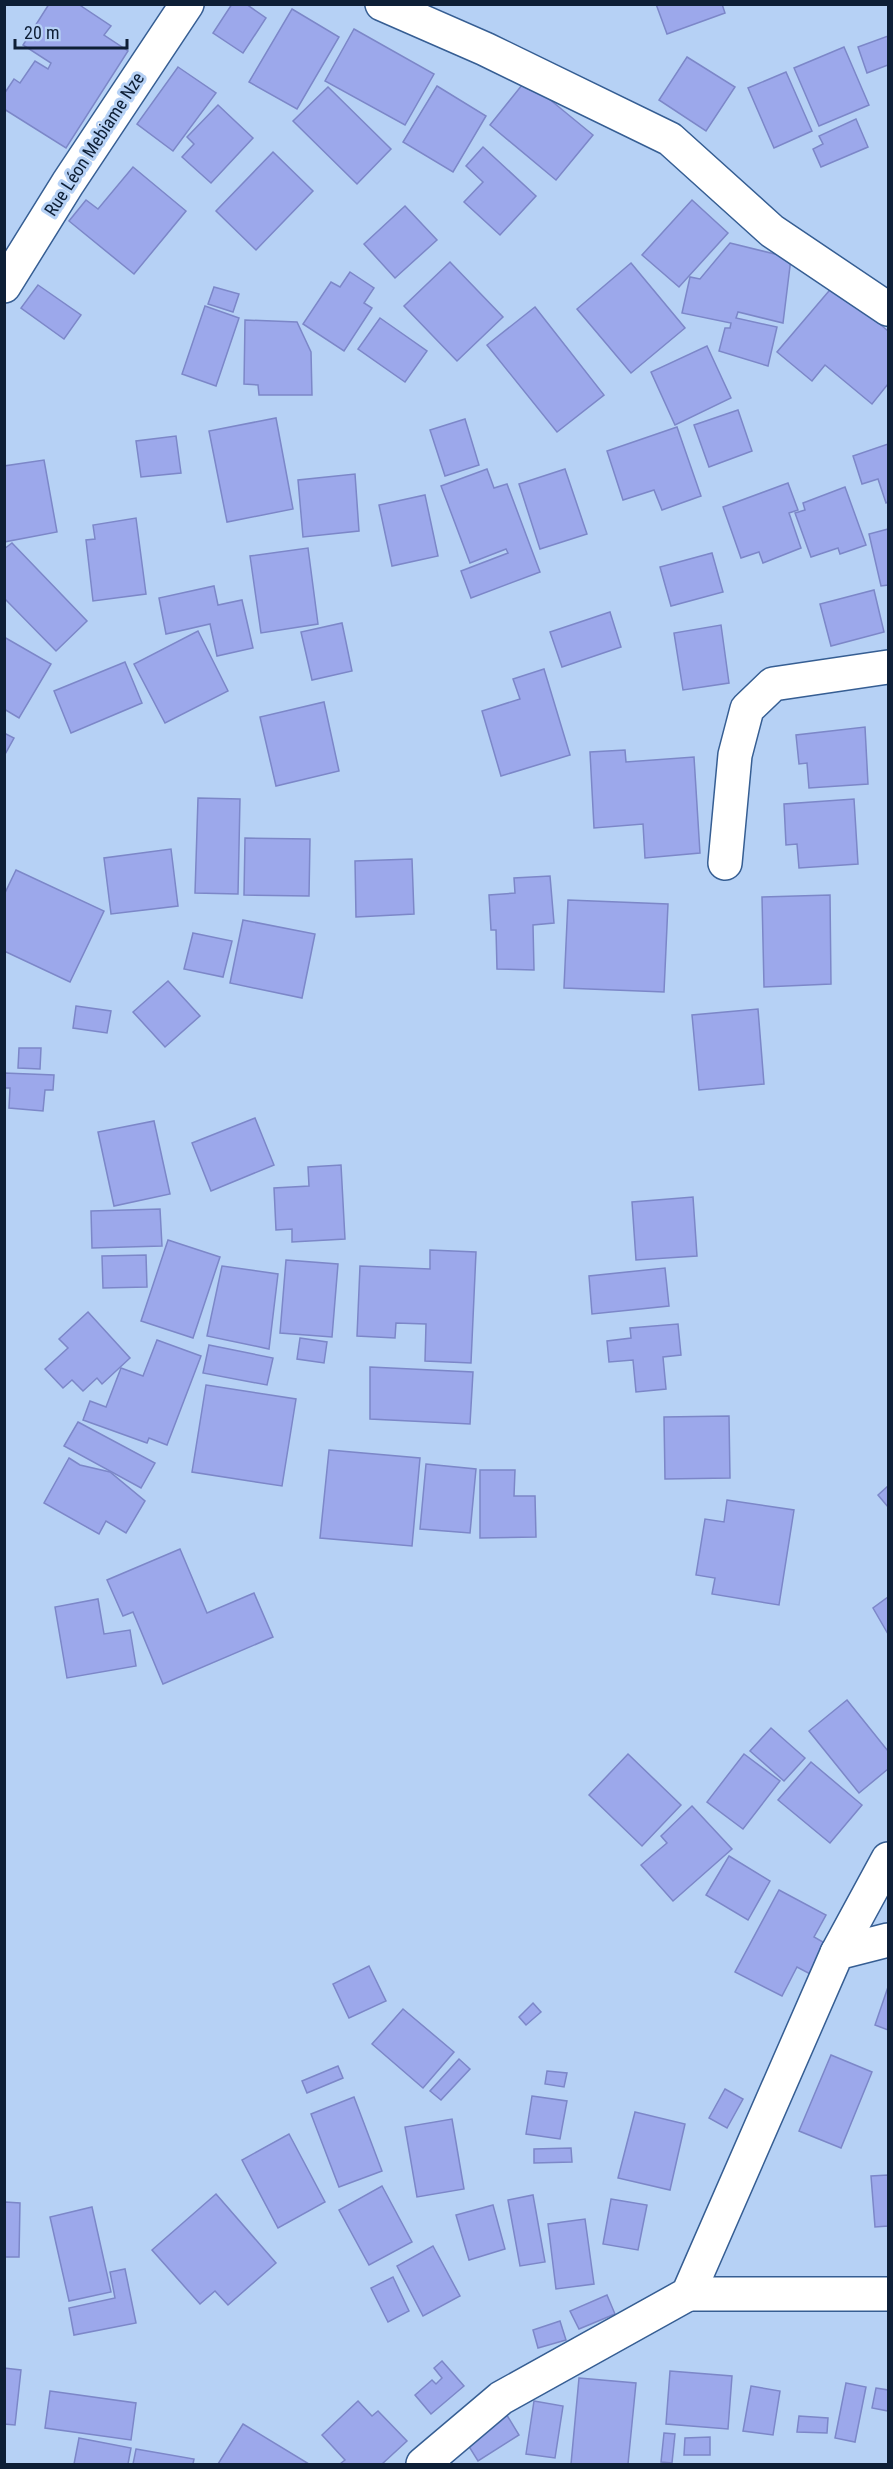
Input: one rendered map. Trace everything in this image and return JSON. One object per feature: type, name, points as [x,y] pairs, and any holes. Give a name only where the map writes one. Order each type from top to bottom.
[{"type":"street","name":"Rue Léon Mebiame Nze","points":[[4,286],[125,96],[187,4]]},
{"type":"street","points":[[382,4],[485,49],[670,139],[772,231],[888,309]]},
{"type":"street","points":[[724,863],[735,754],[747,709],[773,684],[888,667]]},
{"type":"street","points":[[688,2294],[837,1953],[888,1859]]},
{"type":"street","points":[[837,1953],[888,1940]]},
{"type":"street","points":[[423,2464],[501,2398],[688,2294],[888,2294]]},
{"type":"building","points":[[49,4],[78,4],[111,26],[104,35],[128,51],[66,148],[4,109],[4,94],[14,79],[20,83],[35,61],[48,69],[51,63],[23,45]]},
{"type":"building","points":[[232,4],[246,4],[266,18],[243,53],[213,33]]},
{"type":"building","points":[[656,4],[722,4],[725,13],[667,34]]},
{"type":"building","points":[[292,9],[339,37],[297,109],[249,82]]},
{"type":"building","points":[[354,29],[434,74],[405,125],[325,81]]},
{"type":"building","points":[[888,36],[888,65],[867,73],[858,47]]},
{"type":"building","points":[[844,47],[869,105],[819,126],[794,68]]},
{"type":"building","points":[[687,57],[735,87],[706,131],[659,100]]},
{"type":"building","points":[[178,67],[216,93],[173,151],[137,124]]},
{"type":"building","points":[[786,72],[812,131],[774,148],[748,88]]},
{"type":"building","points":[[526,80],[593,135],[556,180],[490,125]]},
{"type":"building","points":[[437,86],[486,116],[453,172],[403,142]]},
{"type":"building","points":[[328,87],[391,149],[357,184],[293,121]]},
{"type":"building","points":[[218,105],[253,138],[211,183],[182,157],[194,144],[187,137]]},
{"type":"building","points":[[856,119],[868,147],[821,167],[813,149],[823,144],[819,136]]},
{"type":"building","points":[[483,147],[536,196],[500,235],[464,202],[483,182],[466,166]]},
{"type":"building","points":[[273,152],[313,191],[256,250],[216,211]]},
{"type":"building","points":[[133,167],[186,211],[134,274],[69,221],[86,200],[98,209]]},
{"type":"building","points":[[692,200],[728,233],[679,287],[642,255]]},
{"type":"building","points":[[405,206],[437,240],[395,278],[364,244]]},
{"type":"building","points":[[730,243],[791,258],[783,323],[738,312],[736,318],[777,327],[768,366],[719,351],[725,328],[730,328],[731,323],[682,313],[690,277],[700,279]]},
{"type":"building","points":[[450,262],[503,317],[457,361],[404,306]]},
{"type":"building","points":[[631,263],[685,328],[631,373],[577,309]]},
{"type":"building","points":[[350,272],[374,288],[364,303],[372,308],[344,351],[303,324],[331,282],[340,287]]},
{"type":"building","points":[[38,285],[81,315],[64,339],[21,308]]},
{"type":"building","points":[[834,285],[888,331],[888,384],[872,404],[825,365],[812,381],[777,352]]},
{"type":"building","points":[[214,287],[239,294],[233,312],[208,304]]},
{"type":"building","points":[[205,306],[239,318],[216,386],[182,374]]},
{"type":"building","points":[[535,307],[604,395],[557,432],[487,345]]},
{"type":"building","points":[[380,318],[427,351],[405,382],[358,349]]},
{"type":"building","points":[[245,320],[297,322],[311,352],[312,395],[259,395],[258,385],[244,384]]},
{"type":"building","points":[[707,346],[731,398],[675,425],[651,372]]},
{"type":"building","points":[[738,410],[752,451],[709,467],[694,425]]},
{"type":"building","points":[[276,418],[293,509],[227,522],[209,431]]},
{"type":"building","points":[[465,419],[479,465],[445,476],[430,430]]},
{"type":"building","points":[[677,427],[701,496],[662,510],[654,490],[623,500],[607,451]]},
{"type":"building","points":[[176,436],[181,473],[141,477],[136,441]]},
{"type":"building","points":[[888,444],[888,502],[886,503],[878,479],[862,484],[853,456]]},
{"type":"building","points":[[44,460],[57,532],[4,542],[4,466]]},
{"type":"building","points":[[487,469],[494,488],[507,484],[540,572],[471,598],[461,571],[508,553],[506,549],[470,563],[441,486]]},
{"type":"building","points":[[565,469],[587,534],[540,549],[519,484]]},
{"type":"building","points":[[355,474],[359,531],[303,537],[298,480]]},
{"type":"building","points":[[788,483],[798,510],[789,513],[801,548],[763,563],[759,552],[741,558],[723,507]]},
{"type":"building","points":[[845,487],[866,545],[840,554],[838,548],[811,557],[795,513],[805,510],[803,503]]},
{"type":"building","points":[[425,495],[438,556],[392,566],[379,505]]},
{"type":"building","points":[[136,518],[146,594],[93,601],[86,540],[95,539],[93,525]]},
{"type":"building","points":[[888,529],[888,585],[881,586],[869,534]]},
{"type":"building","points":[[12,543],[87,621],[56,651],[4,598],[4,549]]},
{"type":"building","points":[[308,548],[318,624],[261,633],[250,556]]},
{"type":"building","points":[[712,553],[723,592],[671,606],[660,567]]},
{"type":"building","points":[[214,586],[218,605],[242,600],[253,648],[217,656],[210,624],[166,634],[159,598]]},
{"type":"building","points":[[874,590],[884,632],[831,646],[820,604]]},
{"type":"building","points":[[610,612],[621,647],[562,667],[550,632]]},
{"type":"building","points":[[342,623],[352,671],[312,680],[301,632]]},
{"type":"building","points":[[721,625],[729,683],[683,690],[674,633]]},
{"type":"building","points":[[198,631],[228,691],[165,723],[134,664]]},
{"type":"building","points":[[4,637],[51,664],[19,718],[4,709]]},
{"type":"building","points":[[125,662],[142,703],[71,733],[54,691]]},
{"type":"building","points":[[544,669],[570,755],[501,776],[482,711],[520,699],[513,679]]},
{"type":"building","points":[[324,702],[339,771],[276,786],[260,717]]},
{"type":"building","points":[[865,727],[868,784],[809,788],[807,763],[799,764],[796,735]]},
{"type":"building","points":[[4,733],[14,738],[4,756]]},
{"type":"building","points":[[625,750],[626,762],[694,757],[700,853],[645,858],[643,824],[594,828],[590,752]]},
{"type":"building","points":[[198,798],[240,799],[238,894],[195,893]]},
{"type":"building","points":[[854,799],[858,864],[799,868],[797,844],[786,845],[784,804]]},
{"type":"building","points":[[245,838],[310,839],[309,896],[244,895]]},
{"type":"building","points":[[171,849],[178,906],[111,914],[104,858]]},
{"type":"building","points":[[412,859],[414,914],[356,917],[355,861]]},
{"type":"building","points":[[16,870],[104,911],[70,982],[4,951],[4,895]]},
{"type":"building","points":[[550,876],[554,923],[533,925],[534,970],[497,969],[496,930],[491,930],[489,895],[515,893],[514,878]]},
{"type":"building","points":[[830,895],[831,984],[764,987],[762,897]]},
{"type":"building","points":[[568,900],[668,904],[664,992],[564,988]]},
{"type":"building","points":[[243,920],[315,934],[302,998],[230,983]]},
{"type":"building","points":[[193,933],[232,941],[223,977],[184,969]]},
{"type":"building","points":[[168,981],[200,1016],[165,1047],[133,1012]]},
{"type":"building","points":[[76,1006],[111,1011],[107,1033],[73,1028]]},
{"type":"building","points":[[758,1009],[764,1084],[699,1090],[692,1015]]},
{"type":"building","points":[[19,1048],[41,1048],[40,1069],[18,1068]]},
{"type":"building","points":[[4,1073],[54,1075],[53,1090],[45,1090],[43,1111],[9,1108],[10,1088],[4,1088]]},
{"type":"building","points":[[255,1118],[274,1165],[211,1191],[192,1143]]},
{"type":"building","points":[[154,1121],[170,1194],[114,1206],[98,1132]]},
{"type":"building","points":[[341,1165],[345,1239],[292,1242],[292,1229],[276,1230],[274,1188],[309,1186],[308,1167]]},
{"type":"building","points":[[693,1197],[697,1256],[636,1260],[632,1202]]},
{"type":"building","points":[[160,1209],[162,1246],[92,1248],[91,1211]]},
{"type":"building","points":[[168,1240],[220,1257],[193,1338],[141,1321]]},
{"type":"building","points":[[430,1250],[476,1252],[471,1363],[425,1361],[426,1324],[396,1323],[395,1338],[357,1336],[360,1266],[430,1269]]},
{"type":"building","points":[[146,1255],[147,1287],[103,1288],[102,1256]]},
{"type":"building","points":[[286,1260],[338,1264],[332,1337],[280,1333]]},
{"type":"building","points":[[222,1266],[278,1274],[269,1349],[207,1336]]},
{"type":"building","points":[[665,1268],[669,1306],[592,1314],[589,1276]]},
{"type":"building","points":[[88,1312],[130,1358],[102,1384],[97,1378],[83,1391],[72,1380],[63,1388],[45,1369],[68,1348],[59,1339]]},
{"type":"building","points":[[678,1324],[681,1355],[663,1357],[666,1389],[636,1392],[633,1360],[609,1362],[607,1341],[631,1338],[630,1328]]},
{"type":"building","points":[[300,1338],[327,1342],[324,1363],[297,1359]]},
{"type":"building","points":[[157,1340],[201,1356],[167,1445],[149,1438],[147,1443],[83,1420],[90,1401],[106,1407],[121,1368],[143,1376]]},
{"type":"building","points":[[209,1345],[273,1358],[267,1385],[203,1373]]},
{"type":"building","points":[[370,1367],[473,1372],[470,1424],[370,1419]]},
{"type":"building","points":[[206,1385],[296,1399],[282,1486],[192,1472]]},
{"type":"building","points":[[729,1416],[730,1478],[665,1479],[664,1417]]},
{"type":"building","points":[[78,1422],[155,1463],[141,1488],[64,1446]]},
{"type":"building","points":[[329,1450],[420,1458],[412,1546],[320,1538]]},
{"type":"building","points":[[69,1458],[80,1465],[110,1472],[145,1501],[126,1533],[106,1521],[99,1534],[44,1503]]},
{"type":"building","points":[[426,1464],[476,1469],[470,1533],[420,1529]]},
{"type":"building","points":[[480,1470],[515,1470],[514,1496],[535,1496],[536,1537],[480,1538]]},
{"type":"building","points":[[888,1486],[888,1507],[878,1495]]},
{"type":"building","points":[[727,1500],[794,1510],[779,1605],[712,1594],[715,1578],[696,1575],[705,1519],[724,1522]]},
{"type":"building","points":[[180,1549],[207,1613],[254,1593],[273,1637],[163,1684],[133,1612],[123,1616],[107,1580]]},
{"type":"building","points":[[888,1597],[888,1634],[873,1608]]},
{"type":"building","points":[[98,1599],[104,1634],[130,1630],[136,1666],[67,1678],[55,1607]]},
{"type":"building","points":[[847,1700],[888,1751],[888,1769],[859,1793],[809,1731]]},
{"type":"building","points":[[771,1728],[805,1758],[784,1781],[750,1751]]},
{"type":"building","points":[[628,1754],[681,1805],[642,1846],[589,1795]]},
{"type":"building","points":[[744,1754],[780,1781],[743,1829],[707,1802]]},
{"type":"building","points":[[811,1762],[862,1805],[830,1843],[778,1800]]},
{"type":"building","points":[[692,1806],[732,1849],[673,1901],[641,1865],[667,1843],[661,1836]]},
{"type":"building","points":[[729,1856],[770,1881],[748,1920],[706,1895]]},
{"type":"building","points":[[779,1890],[826,1915],[814,1937],[830,1946],[814,1976],[797,1967],[782,1996],[735,1972]]},
{"type":"building","points":[[369,1966],[386,2001],[349,2018],[333,1984]]},
{"type":"building","points":[[888,1987],[888,2030],[875,2025]]},
{"type":"building","points":[[533,2003],[541,2012],[526,2025],[519,2017]]},
{"type":"building","points":[[403,2009],[454,2052],[423,2088],[372,2044]]},
{"type":"building","points":[[831,2055],[872,2072],[841,2148],[799,2131]]},
{"type":"building","points":[[459,2059],[470,2069],[441,2100],[430,2091]]},
{"type":"building","points":[[338,2066],[343,2078],[307,2093],[302,2081]]},
{"type":"building","points":[[547,2071],[567,2073],[564,2087],[545,2084]]},
{"type":"building","points":[[725,2089],[743,2099],[727,2128],[709,2118]]},
{"type":"building","points":[[532,2096],[567,2101],[560,2139],[526,2134]]},
{"type":"building","points":[[354,2097],[382,2171],[339,2187],[311,2114]]},
{"type":"building","points":[[635,2112],[685,2124],[670,2190],[618,2178]]},
{"type":"building","points":[[452,2119],[464,2189],[417,2197],[405,2127]]},
{"type":"building","points":[[289,2134],[325,2202],[278,2228],[242,2160]]},
{"type":"building","points":[[571,2148],[572,2162],[534,2163],[534,2149]]},
{"type":"building","points":[[888,2175],[888,2226],[875,2227],[871,2176]]},
{"type":"building","points":[[382,2186],[412,2242],[369,2265],[339,2210]]},
{"type":"building","points":[[216,2194],[276,2263],[228,2305],[215,2291],[200,2304],[152,2250]]},
{"type":"building","points":[[533,2195],[545,2262],[520,2266],[508,2200]]},
{"type":"building","points":[[611,2199],[647,2205],[638,2250],[603,2244]]},
{"type":"building","points":[[5,2202],[20,2203],[19,2257],[4,2257]]},
{"type":"building","points":[[493,2205],[505,2249],[469,2260],[456,2215]]},
{"type":"building","points":[[92,2207],[111,2292],[69,2301],[50,2217]]},
{"type":"building","points":[[585,2219],[594,2284],[556,2289],[548,2224]]},
{"type":"building","points":[[433,2246],[460,2296],[423,2316],[397,2266]]},
{"type":"building","points":[[125,2269],[136,2323],[74,2335],[69,2308],[115,2298],[110,2272]]},
{"type":"building","points":[[393,2277],[409,2311],[388,2322],[371,2288]]},
{"type":"building","points":[[607,2295],[615,2314],[579,2329],[570,2311]]},
{"type":"building","points":[[560,2321],[566,2340],[538,2348],[533,2330]]},
{"type":"building","points":[[442,2361],[464,2386],[431,2414],[415,2395],[432,2380],[436,2384],[442,2378],[434,2368]]},
{"type":"building","points":[[4,2368],[21,2370],[15,2425],[4,2424]]},
{"type":"building","points":[[670,2371],[732,2376],[728,2429],[666,2424]]},
{"type":"building","points":[[579,2378],[636,2383],[628,2464],[571,2464]]},
{"type":"building","points":[[846,2383],[866,2387],[855,2442],[835,2438]]},
{"type":"building","points":[[751,2386],[780,2391],[773,2435],[743,2431]]},
{"type":"building","points":[[876,2388],[888,2390],[888,2411],[872,2408]]},
{"type":"building","points":[[50,2391],[136,2403],[131,2440],[45,2428]]},
{"type":"building","points":[[358,2401],[372,2416],[378,2411],[407,2441],[382,2464],[340,2464],[345,2460],[322,2435]]},
{"type":"building","points":[[534,2401],[563,2406],[555,2458],[526,2454]]},
{"type":"building","points":[[505,2412],[519,2435],[478,2461],[468,2445]]},
{"type":"building","points":[[799,2416],[828,2418],[827,2433],[797,2432]]},
{"type":"building","points":[[243,2424],[309,2464],[218,2464]]},
{"type":"building","points":[[664,2433],[675,2434],[672,2463],[661,2462]]},
{"type":"building","points":[[710,2437],[710,2455],[684,2455],[685,2438]]},
{"type":"building","points":[[79,2438],[131,2448],[128,2464],[74,2464]]},
{"type":"building","points":[[136,2449],[194,2459],[193,2464],[133,2464]]}]
